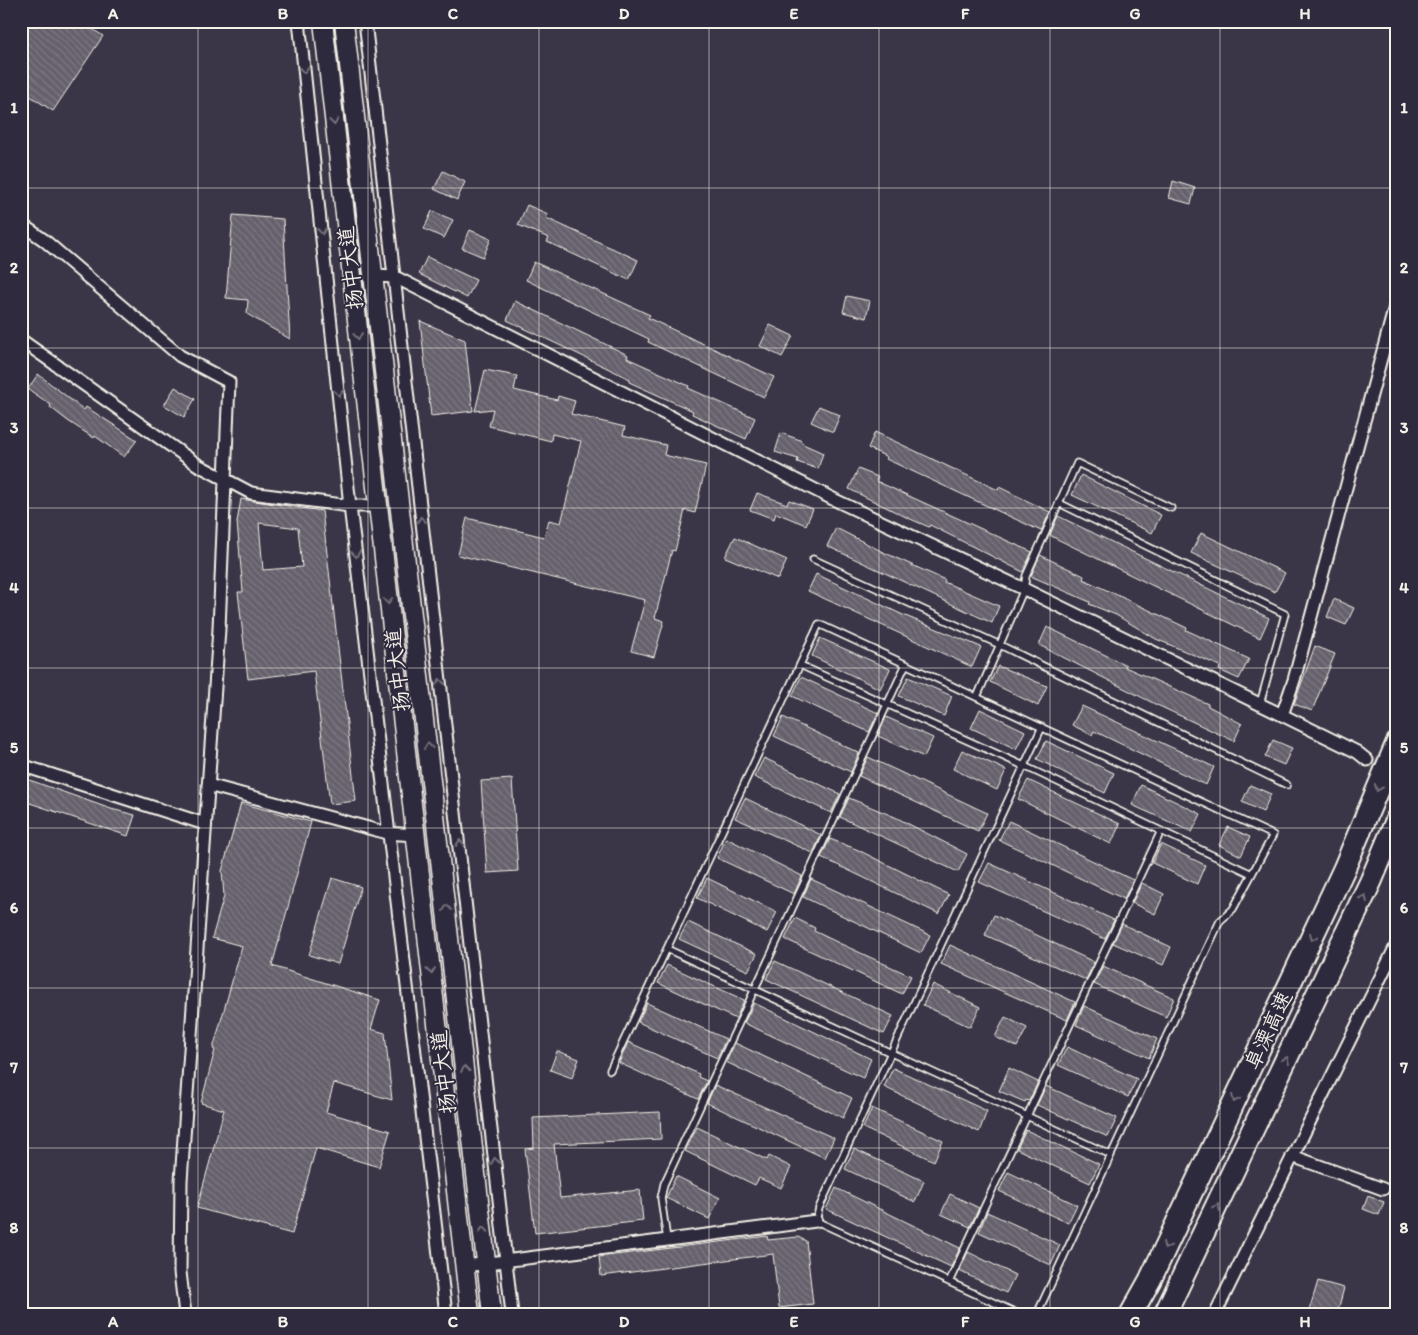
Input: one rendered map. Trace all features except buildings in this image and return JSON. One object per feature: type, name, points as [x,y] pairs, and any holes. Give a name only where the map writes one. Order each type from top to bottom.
[{"type":"highway","name":"阜溧高速","points":[[1132,1314],[1150,1280],[1344,869],[1397,743]]},
{"type":"highway","name":"阜溧高速","points":[[1164,1314],[1371,881],[1397,819]]},
{"type":"main road","name":"扬中大道","points":[[323,21],[414,836],[470,1314]]},
{"type":"main road","name":"扬中大道","points":[[344,21],[492,1314]]},
{"type":"main road","points":[[351,278],[374,276]]},
{"type":"main road","points":[[377,506],[400,505]]},
{"type":"main road","points":[[414,836],[438,834]]},
{"type":"main road","points":[[449,1122],[471,1119]]},
{"type":"street","points":[[299,21],[350,506],[446,1314]]},
{"type":"street","points":[[365,21],[512,1314]]},
{"type":"street","points":[[21,224],[44,240],[180,356],[229,382],[219,629],[181,1181],[180,1272],[185,1314]]},
{"type":"street","points":[[374,276],[395,277],[835,500],[1024,589],[1260,704],[1357,752],[1367,760]]},
{"type":"street","points":[[1282,715],[1296,671],[1397,299]]},
{"type":"street","points":[[21,340],[198,465],[251,493],[350,506],[377,506]]},
{"type":"street","points":[[21,765],[206,824]]},
{"type":"street","points":[[208,785],[388,833],[414,836]]},
{"type":"street","points":[[1215,1314],[1397,944]]},
{"type":"street","points":[[1292,1156],[1383,1189]]},
{"type":"street","points":[[465,1266],[816,1221]]},
{"type":"lane","points":[[977,697],[1024,589],[1026,576],[1077,462],[1172,508]]},
{"type":"lane","points":[[1059,502],[1285,614],[1260,704]]},
{"type":"lane","points":[[812,559],[1000,645],[1287,785]]},
{"type":"lane","points":[[610,1070],[820,624],[1273,835],[1233,909],[1220,921],[1037,1314]]},
{"type":"lane","points":[[667,1240],[661,1198],[664,1184],[906,664]]},
{"type":"lane","points":[[800,665],[1024,766],[1252,874]]},
{"type":"lane","points":[[1019,1314],[816,1221],[819,1208],[1042,727]]},
{"type":"lane","points":[[949,1282],[1161,831]]},
{"type":"lane","points":[[667,949],[1111,1155]]},
{"type":"tunnel","points":[[1367,760],[1397,774]]}]
